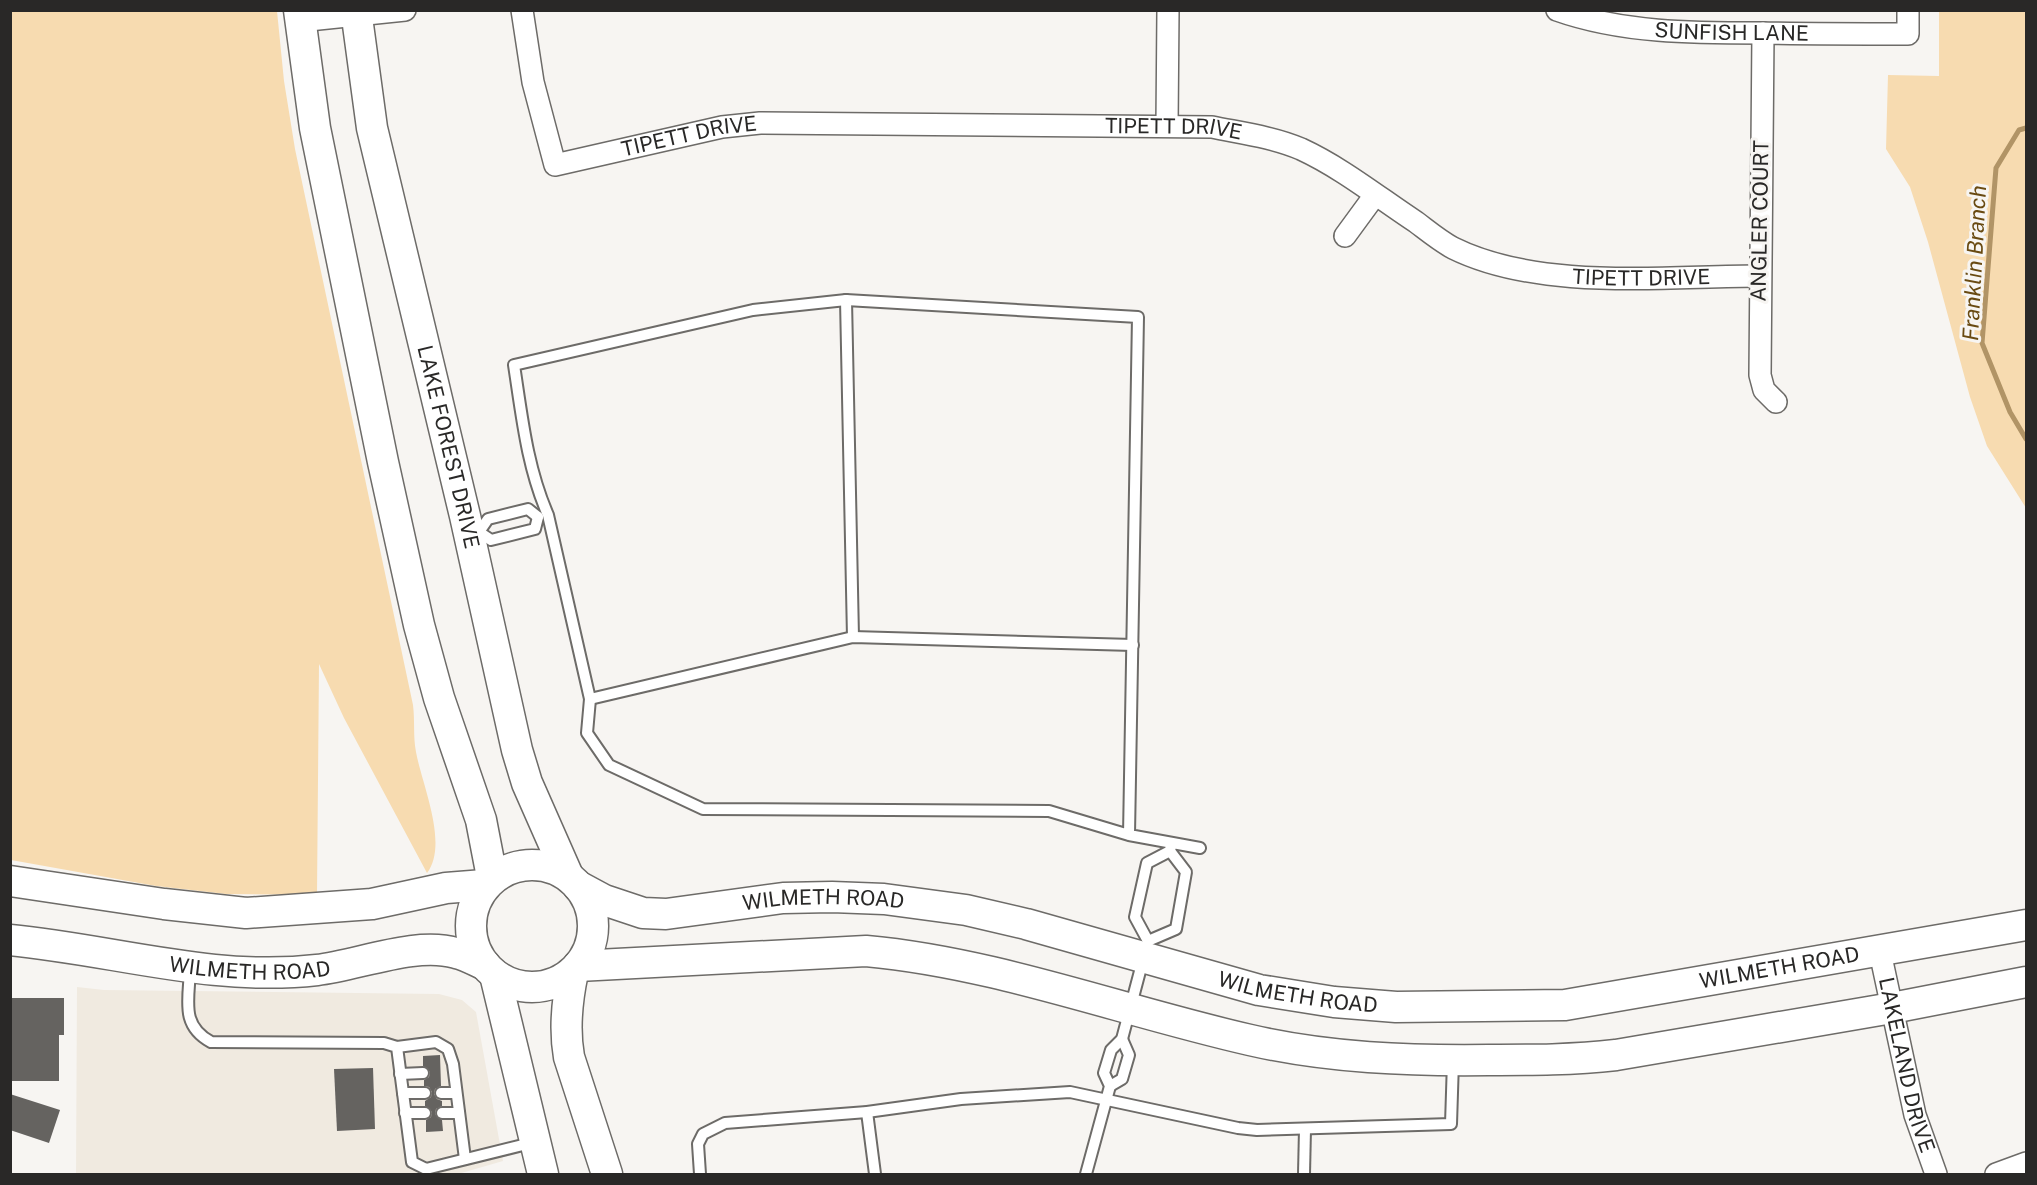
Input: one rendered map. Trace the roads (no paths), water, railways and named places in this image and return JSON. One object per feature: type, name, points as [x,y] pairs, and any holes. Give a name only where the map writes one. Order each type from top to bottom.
[{"type":"street","points":[[405,10],[299,16],[315,128],[417,613],[439,698],[481,820],[488,881],[476,901],[471,928],[473,942],[490,970],[543,1174]]},
{"type":"street","name":"TIPETT DRIVE","points":[[522,10],[532,82],[555,165],[722,127],[760,123],[1212,127],[1264,137],[1299,148],[1333,166],[1452,248],[1502,267],[1549,274],[1597,277],[1759,276]]},
{"type":"street","points":[[1167,125],[1168,10]]},
{"type":"street","name":"SUNFISH LANE","points":[[1557,10],[1580,18],[1636,28],[1763,33],[1908,34],[1908,10]]},
{"type":"street","name":"LAKE FOREST DRIVE","points":[[356,13],[372,128],[474,533],[517,750],[527,783],[573,881]]},
{"type":"street","name":"ANGLER COURT","points":[[1763,33],[1759,276],[1760,375],[1764,390],[1776,402]]},
{"type":"street","points":[[1345,236],[1375,195]]},
{"type":"street","points":[[10,881],[164,904],[246,913],[372,904],[488,881],[516,867],[543,866],[573,881],[590,910],[592,924],[588,950],[576,969],[568,998],[566,1038],[569,1057],[606,1174]]},
{"type":"street","name":"WILMETH ROAD","points":[[573,881],[620,906],[643,913],[666,914],[783,898],[884,899],[966,910],[1146,949],[1259,990],[1334,1002],[1442,1008],[1565,1005],[2026,925]]},
{"type":"street","name":"WILMETH ROAD","points":[[10,940],[234,974],[317,970],[427,949],[455,952],[490,970]]},
{"type":"street","points":[[490,970],[514,983],[534,987],[547,984],[576,969],[866,951],[966,966],[1251,1040],[1302,1050],[1405,1060],[1576,1059],[1892,1008],[2026,982]]},
{"type":"street","name":"LAKELAND DRIVE","points":[[1880,952],[1915,1115],[1936,1174]]},
{"type":"street","points":[[1996,1174],[2026,1163]]},
{"type":"lane","points":[[846,300],[853,637]]},
{"type":"lane","points":[[1129,835],[1138,317],[846,300],[753,310],[514,365],[526,451],[590,699],[586,733],[609,765],[703,809],[1049,811],[1129,835],[1171,846],[1200,848]]},
{"type":"lane","points":[[528,509],[543,516],[535,529],[491,540],[474,533],[488,519],[528,509]]},
{"type":"lane","points":[[590,699],[853,637],[1133,645]]},
{"type":"lane","points":[[1146,949],[1176,929],[1186,872],[1171,846]]},
{"type":"lane","points":[[1086,1174],[1110,1086],[1104,1073],[1111,1050],[1122,1040],[1146,949],[1135,917],[1147,863],[1171,846]]},
{"type":"lane","points":[[190,969],[189,1020],[196,1034],[211,1042],[384,1042],[397,1047],[436,1042],[448,1049],[454,1073],[465,1159]]},
{"type":"lane","points":[[1110,1086],[1122,1079],[1129,1054],[1122,1040]]},
{"type":"lane","points":[[397,1047],[412,1162],[426,1169],[535,1142]]},
{"type":"lane","points":[[700,1174],[698,1144],[703,1134],[712,1127],[725,1123],[867,1112],[1029,1094],[1070,1092],[1238,1128],[1305,1129],[1451,1124],[1453,1060]]},
{"type":"lane","points":[[400,1074],[423,1073]]},
{"type":"lane","points":[[441,1073],[454,1073]]},
{"type":"lane","points":[[403,1093],[424,1093]]},
{"type":"lane","points":[[441,1093],[456,1093]]},
{"type":"lane","points":[[867,1112],[875,1174]]},
{"type":"lane","points":[[405,1113],[425,1113]]},
{"type":"lane","points":[[442,1113],[459,1113]]},
{"type":"lane","points":[[1304,1174],[1305,1129]]},
{"type":"waterway","name":"Franklin Branch","points":[[2026,128],[2019,130],[1996,168],[1982,343],[2010,412],[2026,439]]}]
